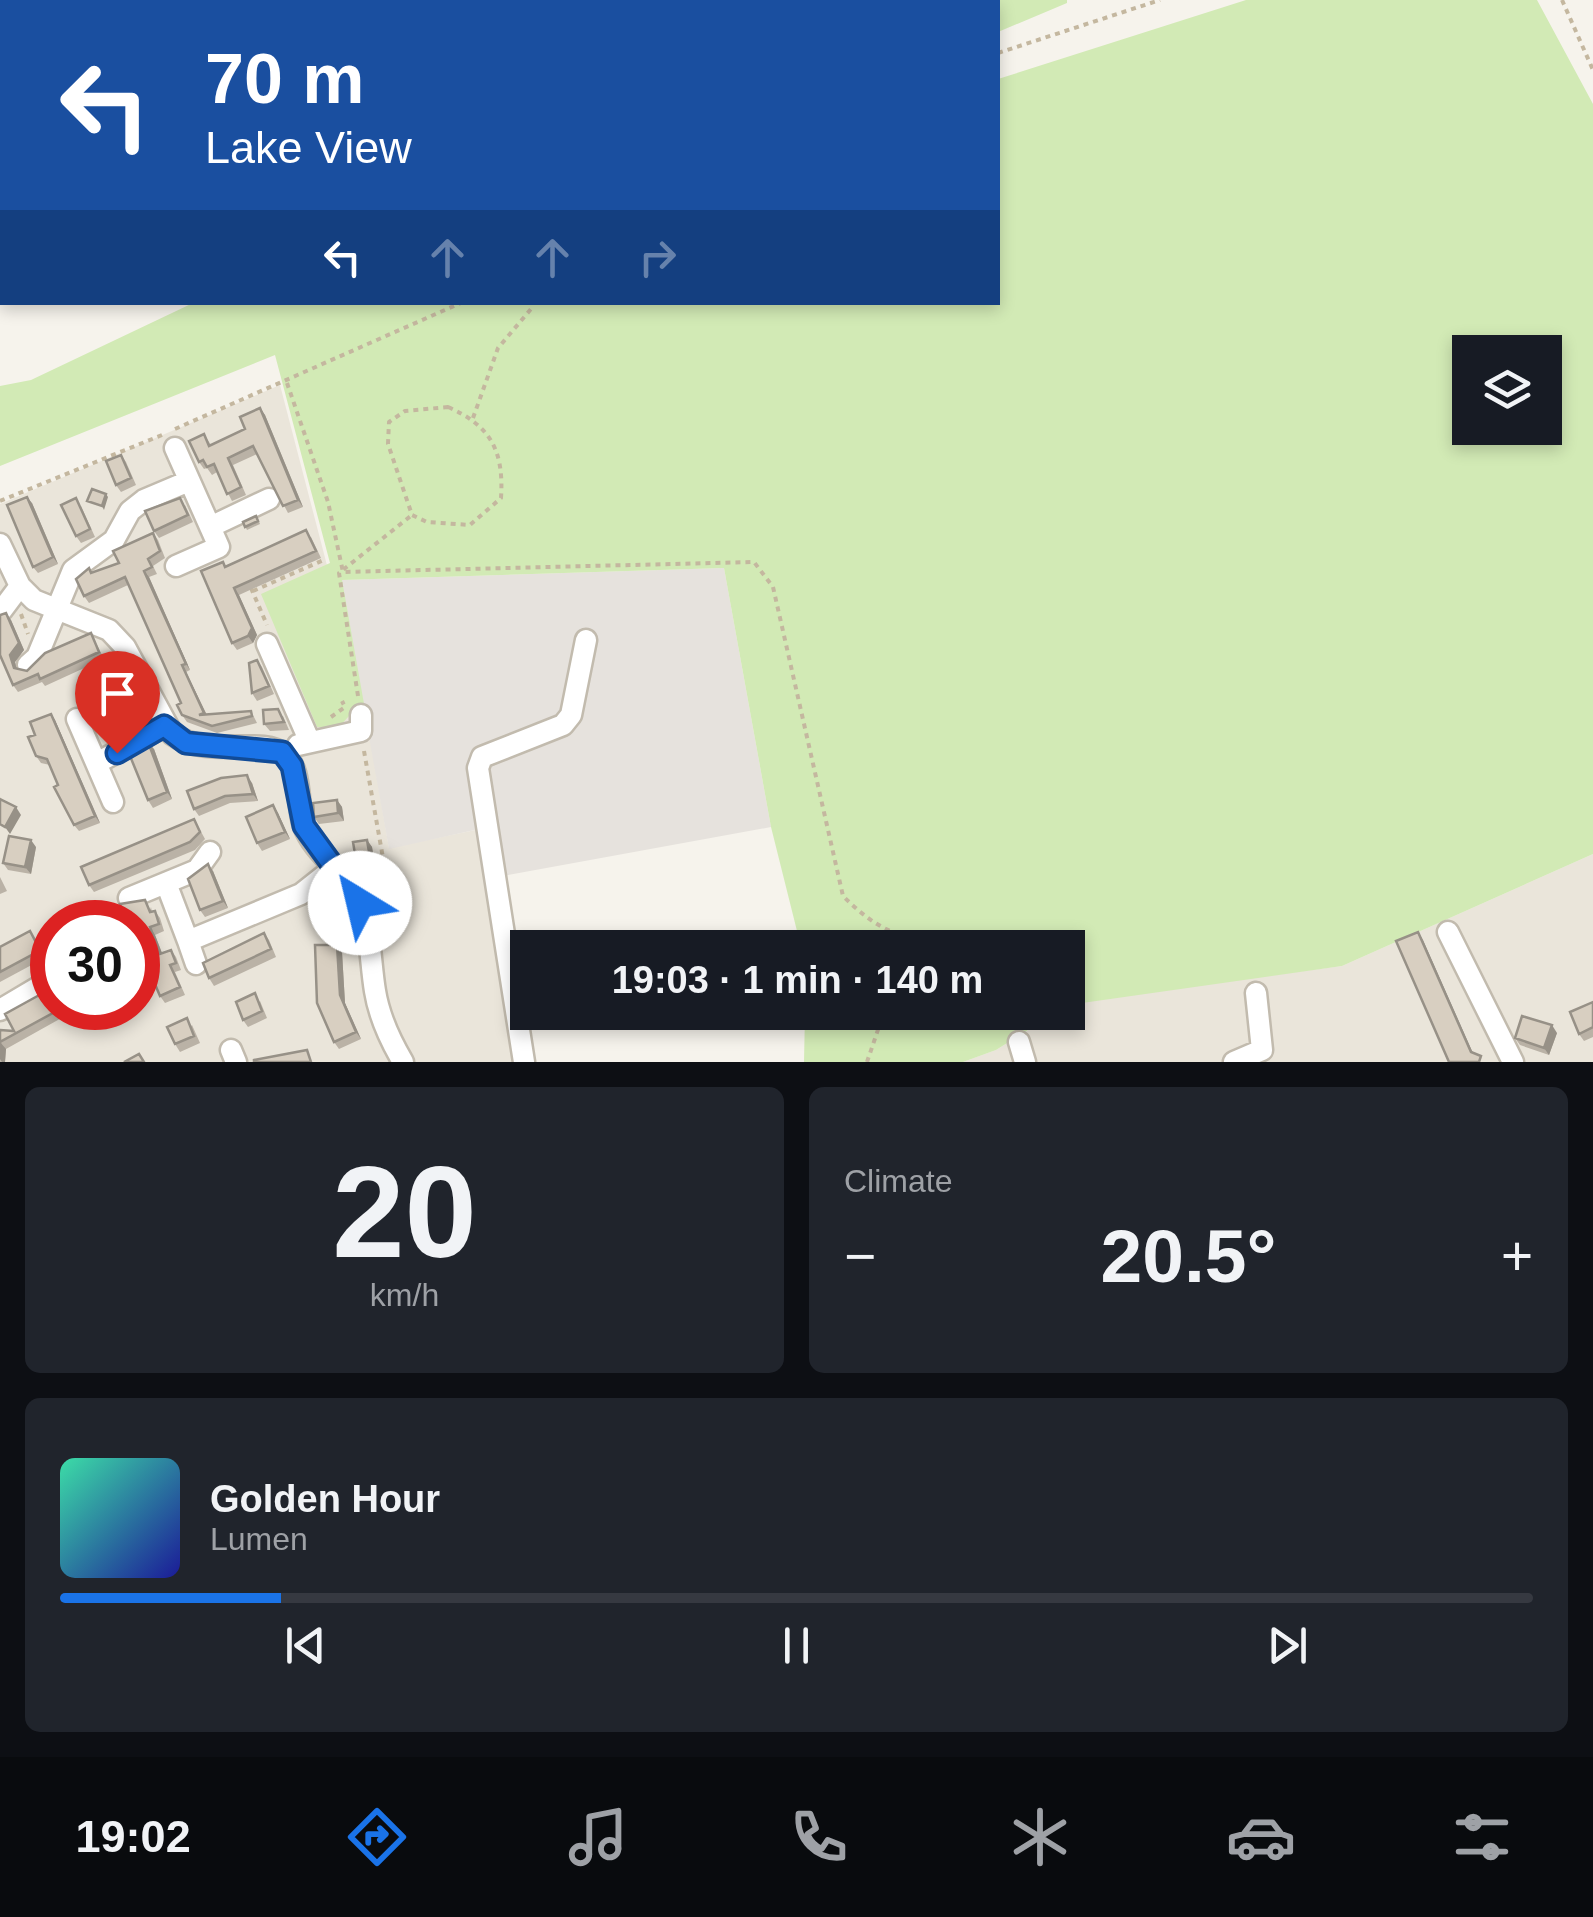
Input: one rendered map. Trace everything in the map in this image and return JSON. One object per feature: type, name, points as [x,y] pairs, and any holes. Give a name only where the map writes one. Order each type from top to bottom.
[{"type":"street","points":[[175,448],[219,547],[176,566]]},
{"type":"street","points":[[28,665],[37,658],[74,570],[114,540],[130,511],[144,500],[189,481]]},
{"type":"street","points":[[210,527],[270,502]]},
{"type":"street","points":[[0,544],[20,586],[34,600],[109,630],[125,647],[164,726],[186,743],[274,750],[286,757],[292,766],[304,826],[360,903],[375,996],[389,1038],[403,1062]]},
{"type":"street","points":[[2,610],[20,586]]},
{"type":"street","points":[[524,1062],[478,768],[482,757],[563,725],[571,715],[586,640]]},
{"type":"street","points":[[267,644],[310,740]]},
{"type":"street","points":[[286,757],[310,740],[361,723]]},
{"type":"street","points":[[97,763],[164,726]]},
{"type":"street","points":[[81,728],[110,796]]},
{"type":"street","points":[[129,898],[197,870],[210,852]]},
{"type":"street","points":[[188,942],[301,894],[335,867]]},
{"type":"street","points":[[166,883],[196,964]]},
{"type":"street","points":[[1448,932],[1513,1062]]},
{"type":"street","points":[[0,1010],[30,992]]},
{"type":"street","points":[[1234,1062],[1271,1051],[1256,992]]},
{"type":"path","points":[[1000,52],[1160,0]]},
{"type":"path","points":[[1562,0],[1593,70]]},
{"type":"path","points":[[0,501],[286,383],[456,305]]},
{"type":"path","points":[[473,418],[498,348],[531,310]]},
{"type":"path","points":[[286,383],[328,502],[342,569],[338,583],[382,858],[380,883],[360,903]]},
{"type":"path","points":[[448,407],[473,418],[484,428],[498,460],[500,498],[470,525],[428,522],[412,514],[388,444],[389,422],[405,412],[448,407]]},
{"type":"path","points":[[342,569],[412,514]]},
{"type":"path","points":[[253,592],[326,559]]},
{"type":"path","points":[[342,569],[754,562],[774,586],[843,896],[872,925],[888,930]]},
{"type":"path","points":[[324,720],[341,711],[342,701]]},
{"type":"path","points":[[867,1062],[878,1030]]},
{"type":"shaded area","points":[[280,385],[366,715],[389,848],[480,829],[518,1062],[0,1062],[0,504]]},
{"type":"shaded area","points":[[724,568],[771,827],[492,878],[479,829],[389,849],[341,580]]},
{"type":"shaded area","points":[[1593,854],[1593,1062],[963,1062],[996,1050],[1028,1030],[1085,1030],[1085,999],[1342,966]]},
{"type":"green space","points":[[1000,0],[1067,3],[1000,31]]},
{"type":"green space","points":[[1246,0],[1537,0],[1593,104],[1593,854],[1342,966],[1085,1003],[1085,930],[797,930],[771,827],[724,568],[342,580],[366,715],[349,716],[339,727],[317,727],[261,594],[330,563],[275,355],[0,466],[0,386],[31,380],[189,305],[1000,305],[1000,78]]},
{"type":"green space","points":[[805,1030],[1028,1030],[996,1050],[963,1062],[804,1062]]},
{"type":"building","points":[[260,408],[298,500],[283,506],[253,446],[228,458],[241,487],[227,494],[214,464],[207,467],[203,460],[199,462],[189,441],[204,434],[209,446],[245,429],[240,417]]},
{"type":"building","points":[[121,455],[131,478],[116,485],[106,461]]},
{"type":"building","points":[[92,489],[106,494],[102,506],[87,501]]},
{"type":"building","points":[[27,497],[53,557],[33,567],[7,505]]},
{"type":"building","points":[[76,498],[90,529],[76,536],[61,505]]},
{"type":"building","points":[[180,498],[188,515],[154,531],[145,511]]},
{"type":"building","points":[[256,516],[258,521],[245,527],[243,522]]},
{"type":"building","points":[[306,530],[316,551],[234,588],[252,628],[248,636],[232,643],[201,571],[223,562],[225,567]]},
{"type":"building","points":[[153,533],[160,551],[148,559],[152,567],[144,571],[186,664],[182,665],[204,713],[199,715],[251,711],[252,716],[212,726],[182,715],[177,705],[181,703],[125,577],[84,596],[76,579],[89,568],[91,573],[119,563],[113,551]]},
{"type":"building","points":[[6,613],[19,643],[10,655],[14,668],[27,671],[45,653],[91,633],[99,652],[40,679],[38,674],[13,685],[0,655],[0,615]]},
{"type":"building","points":[[257,660],[269,686],[252,693],[249,663]]},
{"type":"building","points":[[118,678],[134,714],[114,723],[98,687]]},
{"type":"building","points":[[278,709],[284,722],[264,724],[263,710]]},
{"type":"building","points":[[51,714],[95,816],[74,825],[54,787],[58,785],[47,759],[36,756],[28,737],[35,735],[30,722]]},
{"type":"building","points":[[148,742],[167,792],[148,800],[128,751]]},
{"type":"building","points":[[247,775],[253,794],[225,796],[194,809],[187,791],[221,778]]},
{"type":"building","points":[[0,799],[16,807],[5,827],[0,824]]},
{"type":"building","points":[[337,800],[338,813],[314,817],[313,803]]},
{"type":"building","points":[[273,805],[285,832],[257,843],[246,817]]},
{"type":"building","points":[[194,819],[200,832],[190,842],[89,885],[81,867]]},
{"type":"building","points":[[9,836],[31,840],[25,867],[3,863]]},
{"type":"building","points":[[367,840],[371,864],[357,866],[353,842]]},
{"type":"building","points":[[208,864],[223,901],[200,910],[188,879]]},
{"type":"building","points":[[30,931],[30,956],[0,972],[0,947]]},
{"type":"building","points":[[1418,932],[1471,1052],[1481,1056],[1479,1062],[1449,1062],[1396,941]]},
{"type":"building","points":[[264,933],[271,949],[209,978],[203,963]]},
{"type":"building","points":[[315,945],[337,945],[340,995],[356,1032],[334,1042],[317,1003]]},
{"type":"building","points":[[171,950],[176,963],[170,965],[180,987],[160,996],[160,954]]},
{"type":"building","points":[[255,993],[262,1011],[243,1020],[236,1002]]},
{"type":"building","points":[[30,1000],[30,1026],[0,1042],[0,1030],[14,1031],[5,1014]]},
{"type":"building","points":[[1593,1002],[1593,1027],[1579,1034],[1570,1012]]},
{"type":"building","points":[[1522,1016],[1552,1025],[1544,1048],[1515,1038]]},
{"type":"building","points":[[187,1018],[194,1036],[175,1044],[167,1027]]},
{"type":"building","points":[[307,1050],[311,1062],[254,1062],[254,1060]]},
{"type":"building","points":[[139,1054],[144,1062],[124,1062]]},
{"type":"route","points":[[117,753],[164,726],[186,743],[282,752],[292,766],[304,826],[354,888],[360,903]]}]
